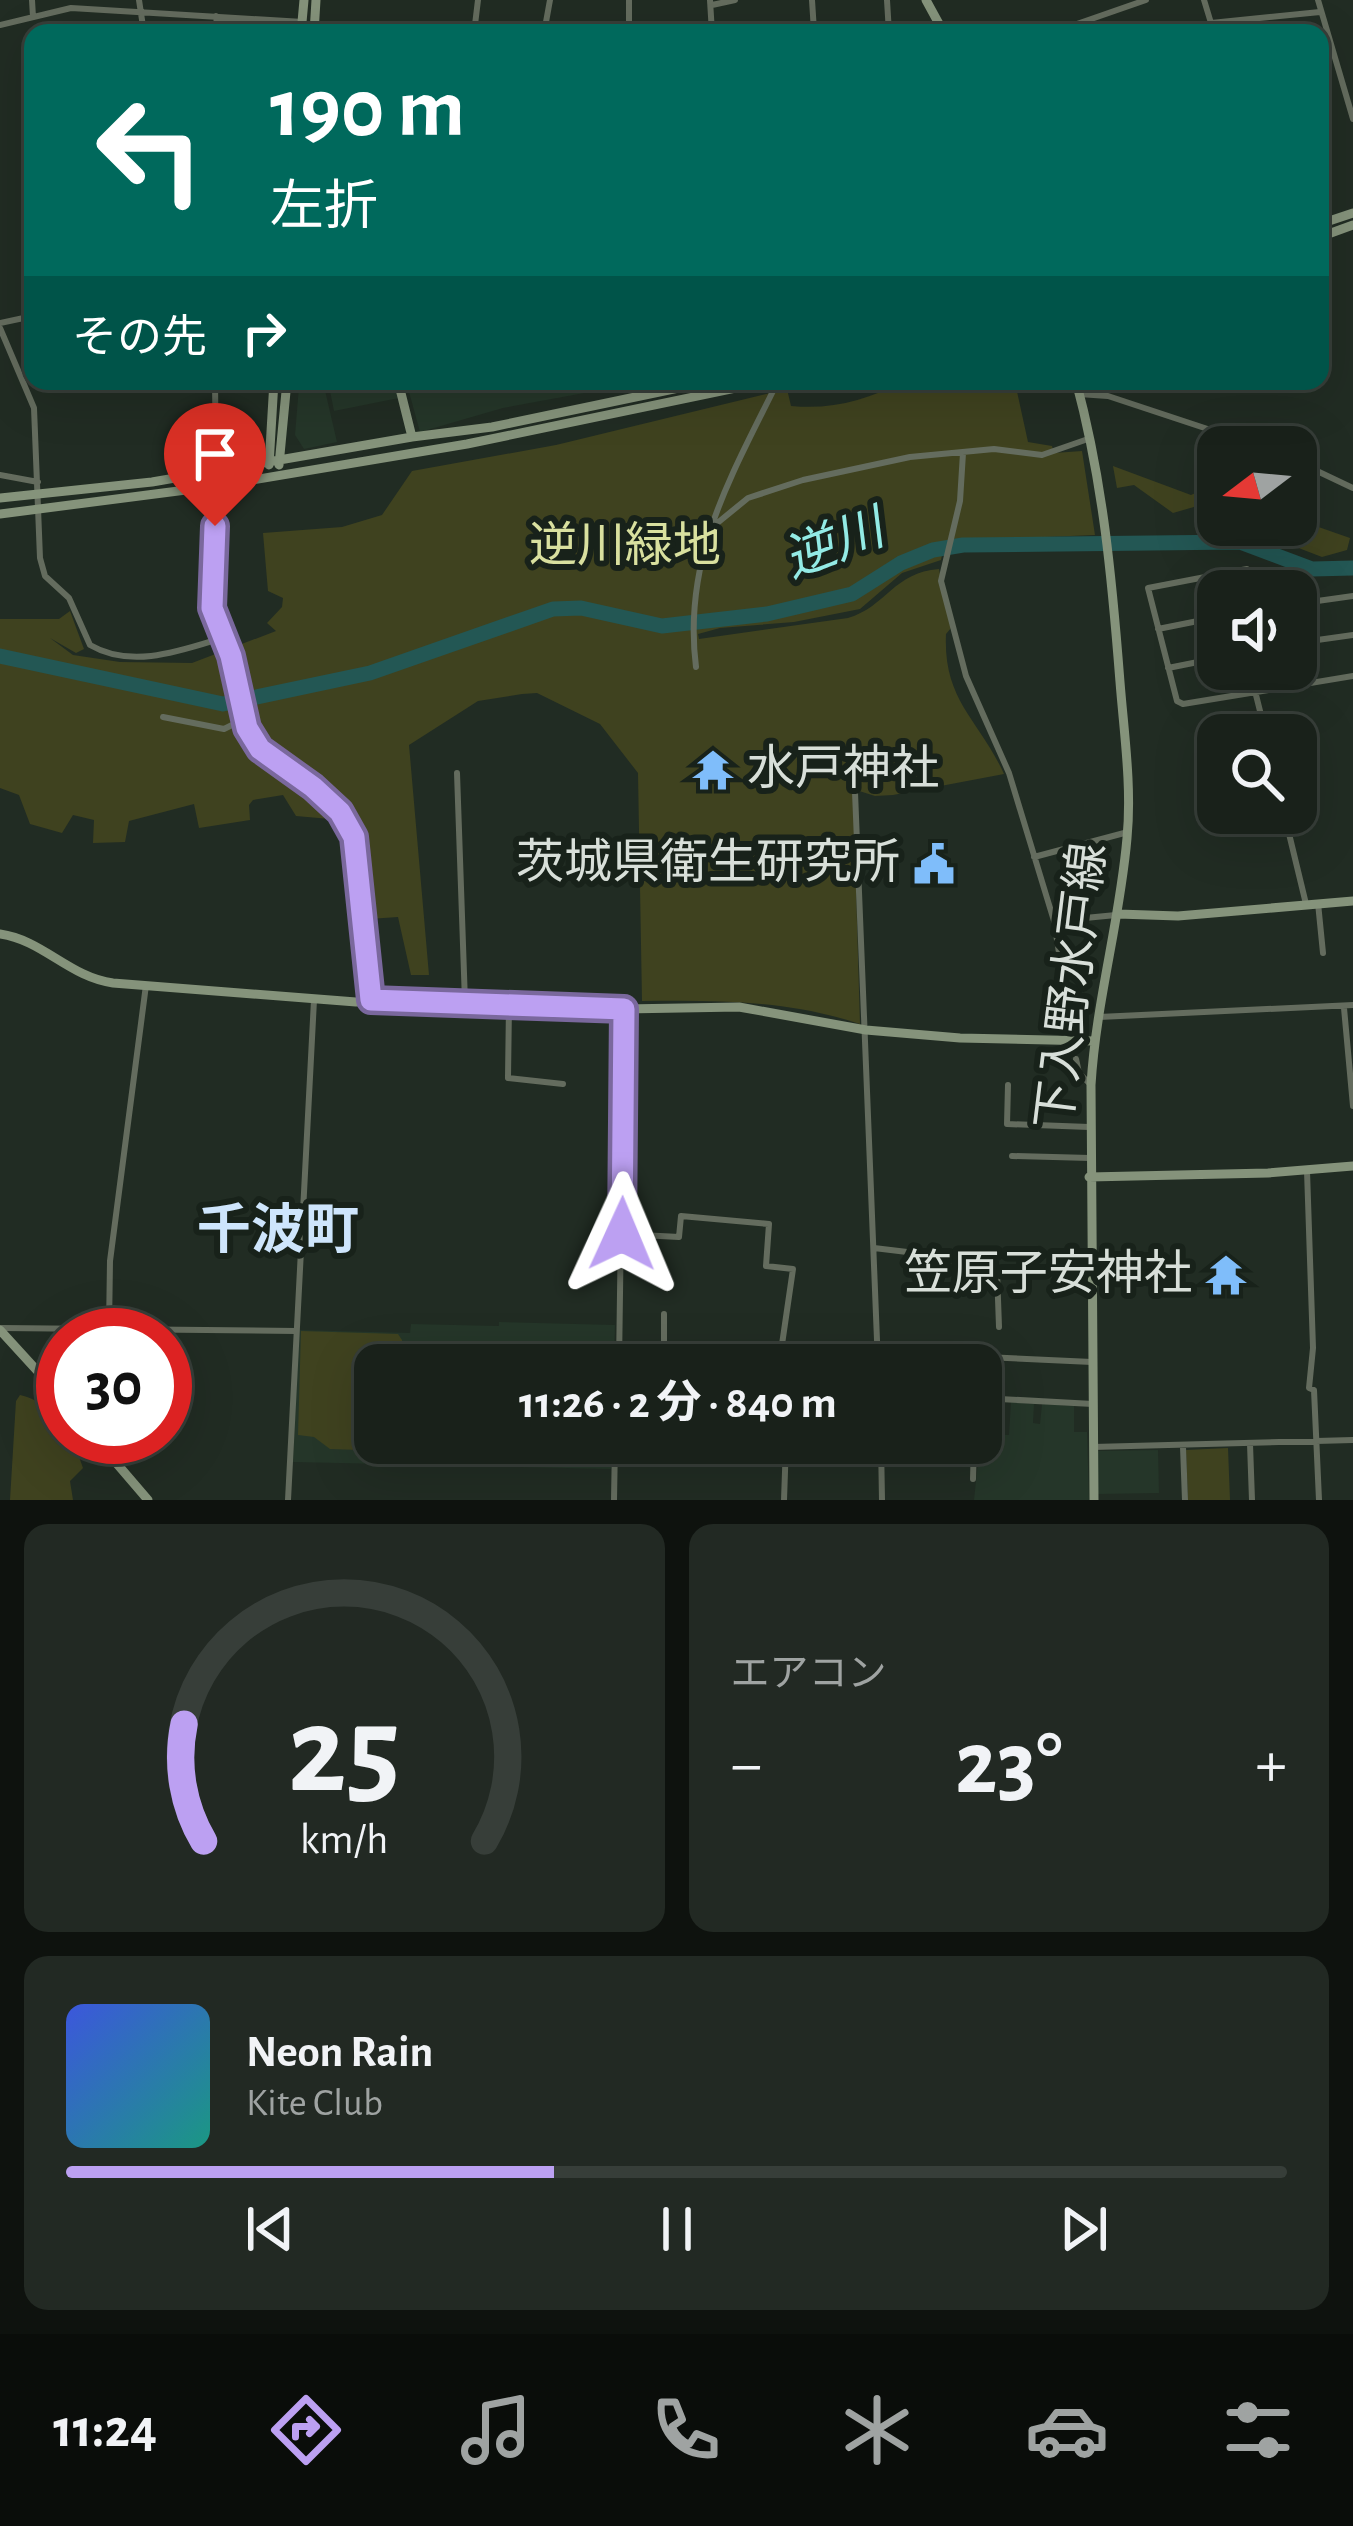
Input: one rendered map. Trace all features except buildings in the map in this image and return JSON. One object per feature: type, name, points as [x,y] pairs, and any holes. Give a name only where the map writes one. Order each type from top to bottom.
[{"type":"street","points":[[32,0],[33,16]]},
{"type":"street","points":[[711,2],[734,0]]},
{"type":"street","points":[[1077,24],[1146,0]]},
{"type":"street","points":[[1204,0],[1211,23],[1320,12]]},
{"type":"street","points":[[1318,0],[1324,24]]},
{"type":"street","points":[[0,25],[70,8],[140,5],[277,24]]},
{"type":"street","points":[[216,16],[217,24]]},
{"type":"street","points":[[1329,37],[1350,94],[1353,119]]},
{"type":"street","points":[[0,325],[3,346],[24,387]]},
{"type":"street","points":[[25,390],[34,407],[45,576],[69,598],[90,645],[120,657],[170,654],[224,638]]},
{"type":"street","points":[[215,390],[215,621],[224,638],[243,715],[260,749],[313,787],[350,826],[371,1000]]},
{"type":"street","points":[[273,390],[267,462],[274,476]]},
{"type":"street","points":[[274,476],[281,460],[286,390]]},
{"type":"street","points":[[400,390],[412,437]]},
{"type":"street","points":[[0,498],[216,472],[492,427],[669,390]]},
{"type":"street","points":[[0,514],[217,486],[545,429],[724,390]]},
{"type":"street","points":[[696,667],[695,611],[710,520],[770,390]]},
{"type":"street","points":[[710,529],[748,498],[777,487],[892,460],[994,449],[1042,455],[1091,437],[1078,390]]},
{"type":"street","points":[[1079,394],[1108,396],[1199,426]]},
{"type":"street","name":"下入野水戸線","points":[[1091,437],[1108,531],[1128,832],[1091,1084],[1094,1500]]},
{"type":"street","points":[[963,453],[960,501],[941,581],[966,676],[1009,773],[1054,921],[1072,1041]]},
{"type":"street","points":[[1317,471],[1353,488]]},
{"type":"street","points":[[0,476],[38,482]]},
{"type":"street","points":[[1197,579],[1148,588],[1177,701],[1183,704],[1262,690]]},
{"type":"street","points":[[1317,601],[1353,596]]},
{"type":"street","points":[[1158,629],[1197,621]]},
{"type":"street","points":[[1317,641],[1353,635]]},
{"type":"street","points":[[1168,668],[1197,662]]},
{"type":"street","points":[[1317,681],[1353,676]]},
{"type":"street","points":[[1256,691],[1261,714]]},
{"type":"street","points":[[163,717],[224,729],[243,715]]},
{"type":"street","points":[[457,773],[466,1002]]},
{"type":"street","points":[[855,791],[877,1344]]},
{"type":"street","points":[[1034,856],[1128,832]]},
{"type":"street","points":[[1289,834],[1306,904]]},
{"type":"street","points":[[1054,921],[1353,901]]},
{"type":"street","points":[[1318,903],[1323,953]]},
{"type":"street","points":[[0,934],[25,940],[86,977],[146,986],[314,1000],[764,1009],[866,1030],[1094,1041]]},
{"type":"street","points":[[109,1308],[110,1261],[146,986]]},
{"type":"street","points":[[288,1500],[314,1000]]},
{"type":"street","points":[[509,1004],[508,1078],[563,1084]]},
{"type":"street","points":[[1098,1017],[1349,1006],[1353,1106]]},
{"type":"street","points":[[621,1344],[624,1009]]},
{"type":"street","points":[[1076,1059],[1078,1072],[1091,1084]]},
{"type":"street","points":[[1008,1085],[1007,1124],[1089,1127]]},
{"type":"street","points":[[1012,1156],[1090,1158]]},
{"type":"street","points":[[1090,1178],[1353,1166]]},
{"type":"street","points":[[1306,1171],[1313,1348],[1309,1376],[1314,1390],[1319,1500]]},
{"type":"street","points":[[622,1234],[679,1237],[681,1216],[769,1224],[766,1266],[793,1269],[781,1344]]},
{"type":"street","points":[[874,1248],[990,1262],[997,1270],[999,1327]]},
{"type":"street","points":[[664,1314],[664,1344]]},
{"type":"street","points":[[0,1329],[36,1329]]},
{"type":"street","points":[[0,1329],[36,1369]]},
{"type":"street","points":[[192,1329],[296,1331]]},
{"type":"street","points":[[1002,1357],[1092,1362]]},
{"type":"street","points":[[1002,1399],[1093,1404]]},
{"type":"street","points":[[1094,1447],[1353,1439]]},
{"type":"street","points":[[1250,1444],[1252,1500]]},
{"type":"street","points":[[1183,1447],[1185,1500]]},
{"type":"street","points":[[117,1464],[148,1500]]},
{"type":"street","points":[[614,1500],[615,1464]]},
{"type":"street","points":[[784,1500],[785,1464]]},
{"type":"street","points":[[881,1464],[882,1500]]},
{"type":"street","points":[[973,1464],[973,1479]]},
{"type":"shaded area","points":[[299,390],[325,390],[337,442],[304,449],[295,435]]},
{"type":"shaded area","points":[[330,390],[397,390],[399,398],[334,411]]},
{"type":"shaded area","points":[[408,390],[601,390],[503,408],[420,432]]},
{"type":"shaded area","points":[[499,1322],[615,1325],[615,1344],[354,1344],[354,1463],[293,1462],[299,1330],[410,1333],[411,1324],[499,1326]]},
{"type":"shaded area","points":[[1011,1402],[1034,1404],[1033,1423],[1040,1424],[1042,1404],[1074,1406],[1074,1432],[1087,1432],[1089,1500],[974,1500],[978,1464],[1002,1464],[1002,1435],[1009,1435]]},
{"type":"shaded area","points":[[1158,1450],[1159,1493],[1098,1494],[1097,1451]]},
{"type":"shaded area","points":[[384,1464],[611,1464],[611,1469]]},
{"type":"green space","name":"逆川緑地","points":[[783,390],[787,390],[791,406],[835,405],[882,390],[1017,390],[1028,442],[1052,446],[1054,453],[1082,451],[1095,535],[945,541],[941,560],[902,573],[860,609],[698,634],[699,639],[848,618],[911,576],[939,569],[951,628],[946,634],[950,676],[1004,774],[893,795],[875,796],[853,789],[860,1024],[779,1006],[642,1001],[638,773],[600,724],[537,693],[478,701],[409,745],[429,975],[411,975],[398,917],[369,919],[364,854],[352,816],[324,787],[275,751],[255,720],[244,733],[252,746],[330,819],[296,816],[283,795],[253,800],[250,820],[199,828],[194,804],[129,821],[125,842],[93,843],[94,820],[73,815],[62,833],[30,824],[19,795],[0,788],[0,619],[59,619],[70,611],[84,649],[76,653],[50,638],[73,655],[120,662],[192,663],[276,631],[267,623],[282,607],[283,598],[268,591],[263,533],[342,527],[382,515],[412,471],[556,445]]},
{"type":"green space","points":[[1113,466],[1191,495],[1197,492],[1197,506],[1173,513],[1134,485],[1117,488]]},
{"type":"green space","points":[[1317,526],[1350,538],[1347,550],[1322,557],[1293,546],[1317,546]]},
{"type":"green space","points":[[301,1331],[398,1334],[402,1344],[354,1344],[354,1450],[330,1449],[314,1437],[298,1435]]},
{"type":"green space","points":[[20,1395],[36,1401],[36,1464],[82,1464],[70,1481],[73,1500],[10,1500]]},
{"type":"green space","points":[[1228,1448],[1230,1500],[1188,1500],[1186,1450]]},
{"type":"waterway","name":"逆川","points":[[0,656],[223,704],[370,673],[553,609],[581,608],[662,626],[767,614],[852,594],[901,563],[963,545],[1240,542],[1312,569],[1353,568]]},
{"type":"place","name":"水戸神社","points":[[713,770]]},
{"type":"place","name":"茨城県衛生研究所","points":[[934,864]]},
{"type":"place","name":"笠原子安神社","points":[[1226,1275]]},
{"type":"district","name":"千波町","points":[[278,1232]]},
{"type":"route","points":[[215,526],[212,608],[231,656],[247,728],[271,759],[340,812],[354,837],[371,1000],[624,1009],[622,1234]]}]
